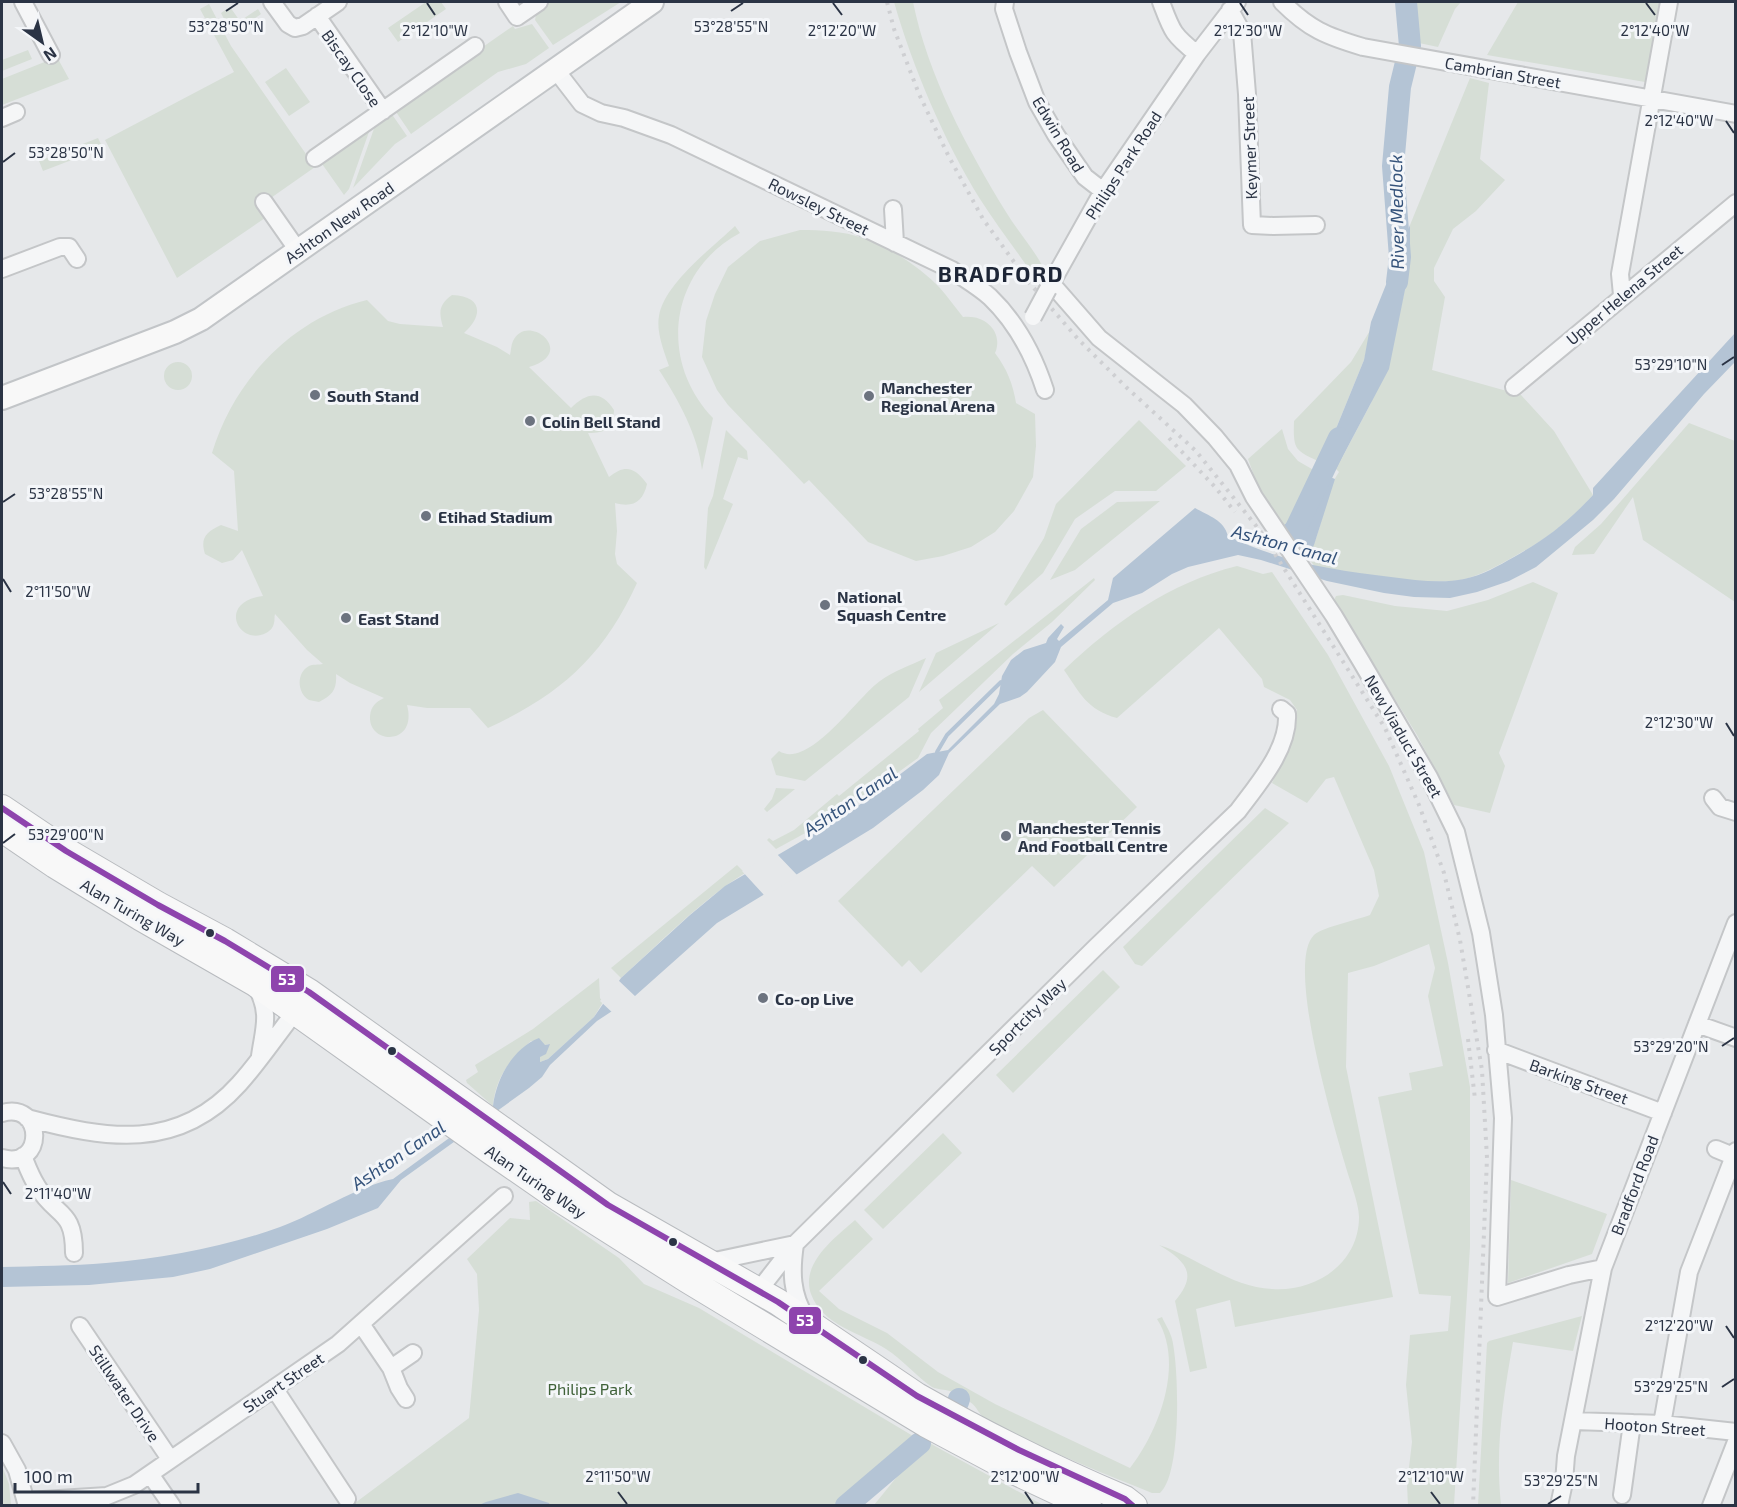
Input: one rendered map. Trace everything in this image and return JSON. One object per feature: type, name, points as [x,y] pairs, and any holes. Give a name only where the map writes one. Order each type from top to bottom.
[{"type":"highway","name":"Alan Turing Way","points":[[2,808],[76,857],[225,941],[302,1002],[499,1143],[759,1290],[917,1396],[1034,1459],[1125,1499],[1134,1506]]},
{"type":"highway","name":"Alan Turing Way","points":[[2,829],[131,912],[255,983],[302,1002]]},
{"type":"highway","name":"Alan Turing Way","points":[[499,1143],[560,1199],[743,1314],[963,1445],[1088,1506]]},
{"type":"highway","name":"Sportcity Way","points":[[743,1314],[759,1290]]},
{"type":"main road","name":"Ashton New Road","points":[[2,398],[201,319],[652,2]]},
{"type":"street","points":[[23,2],[51,56]]},
{"type":"street","points":[[272,2],[288,24],[295,28],[303,26],[338,2]]},
{"type":"street","points":[[507,2],[518,16],[539,2]]},
{"type":"street","name":"Edwin Road","points":[[1005,2],[1004,9],[1037,102],[1085,177],[1103,191]]},
{"type":"street","points":[[1161,2],[1169,26],[1177,37],[1197,54]]},
{"type":"street","name":"Cambrian Street","points":[[1282,2],[1298,18],[1315,30],[1334,39],[1363,47],[1736,114]]},
{"type":"street","points":[[1623,295],[1620,274],[1669,2]]},
{"type":"street","name":"Philips Park Road","points":[[1020,335],[1034,317],[1103,191],[1197,54],[1234,6]]},
{"type":"street","name":"Keymer Street","points":[[1234,6],[1242,32],[1252,225],[1316,225]]},
{"type":"street","name":"Biscay Close","points":[[315,158],[383,111],[317,16]]},
{"type":"street","points":[[383,111],[475,46]]},
{"type":"street","name":"Rowsley Street","points":[[555,69],[582,104],[671,135],[952,270],[978,288],[1002,310],[1020,335],[1040,376],[1044,390]]},
{"type":"street","points":[[264,202],[299,252]]},
{"type":"street","name":"Upper Helena Street","points":[[1514,387],[1736,203]]},
{"type":"street","points":[[893,209],[895,243]]},
{"type":"street","points":[[2,270],[60,247],[69,247],[77,259]]},
{"type":"street","name":"New Viaduct Street","points":[[1050,286],[1100,338],[1184,405],[1238,465],[1254,497],[1334,616],[1429,777],[1456,832],[1481,933],[1494,1015],[1503,1118],[1497,1297],[1569,1275],[1603,1268]]},
{"type":"street","name":"Sportcity Way","points":[[759,1290],[795,1244],[1097,946],[1238,811],[1256,787],[1285,734],[1287,714],[1281,709]]},
{"type":"street","points":[[1713,798],[1720,807],[1736,812]]},
{"type":"street","name":"Bradford Road","points":[[1546,1506],[1566,1456],[1575,1421],[1603,1268],[1736,923]]},
{"type":"street","points":[[255,983],[264,1001],[266,1017],[259,1060]]},
{"type":"street","points":[[2,1113],[12,1111],[27,1118],[70,1129],[127,1136],[166,1131],[186,1124],[213,1108],[226,1097],[259,1060],[302,1002]]},
{"type":"street","points":[[1698,1024],[1736,1038]]},
{"type":"street","name":"Barking Street","points":[[1496,1050],[1663,1113]]},
{"type":"street","points":[[2,1158],[13,1159],[23,1156],[32,1147],[34,1131],[27,1118]]},
{"type":"street","points":[[34,1141],[70,1129]]},
{"type":"street","points":[[1662,1424],[1689,1272],[1734,1153],[1716,1149]]},
{"type":"street","points":[[23,1156],[36,1186],[52,1206],[65,1215],[70,1222],[74,1252]]},
{"type":"street","name":"Stuart Street","points":[[2,1443],[17,1470],[27,1503],[107,1496],[134,1485],[322,1356],[504,1196]]},
{"type":"street","points":[[710,1262],[795,1244],[792,1266],[793,1286],[798,1306],[808,1322]]},
{"type":"street","points":[[361,1324],[391,1368],[406,1400]]},
{"type":"street","name":"Stillwater Drive","points":[[81,1326],[170,1459]]},
{"type":"street","points":[[391,1368],[413,1353]]},
{"type":"street","points":[[274,1388],[347,1499]]},
{"type":"street","name":"Hooton Street","points":[[1575,1421],[1662,1424],[1736,1432]]},
{"type":"street","points":[[1622,1495],[1632,1423]]},
{"type":"street","points":[[1711,1506],[1736,1442]]},
{"type":"street","name":"Bradford Road","points":[[1559,1506],[1566,1456]]},
{"type":"street","points":[[150,1474],[172,1506]]},
{"type":"green space","points":[[426,2],[441,2],[446,9],[398,42],[388,28]]},
{"type":"green space","points":[[549,2],[621,2],[553,45],[535,20],[537,10]]},
{"type":"green space","points":[[894,2],[913,2],[928,57],[950,111],[991,188],[1042,265],[1043,272],[1038,282],[980,199],[954,153],[920,78]]},
{"type":"green space","points":[[1416,2],[1461,2],[1455,9],[1438,47],[1419,43]]},
{"type":"green space","points":[[1518,2],[1660,2],[1645,82],[1487,55]]},
{"type":"green space","points":[[209,4],[231,46],[315,167],[258,207],[265,218],[177,278],[105,140],[234,72],[200,9]]},
{"type":"green space","points":[[230,7],[240,21],[258,9],[261,14],[232,35],[221,13]]},
{"type":"green space","points":[[532,24],[549,48],[526,64],[498,72],[411,134],[394,109],[513,26],[515,29]]},
{"type":"green space","points":[[28,50],[32,59],[2,71],[2,60]]},
{"type":"green space","points":[[57,57],[69,79],[2,105],[2,79]]},
{"type":"green space","points":[[286,68],[310,102],[289,116],[265,82]]},
{"type":"green space","points":[[1470,78],[1489,83],[1480,159],[1505,180],[1476,211],[1453,229],[1434,268],[1434,281],[1445,297],[1432,370],[1521,395],[1554,431],[1593,495],[1566,522],[1538,543],[1495,567],[1460,580],[1407,580],[1315,567],[1307,556],[1317,536],[1329,492],[1339,472],[1336,469],[1371,403],[1401,307],[1410,265],[1410,225]]},
{"type":"green space","points":[[391,113],[407,136],[395,144],[353,188],[376,123]]},
{"type":"green space","points":[[371,126],[349,189],[344,195],[320,161]]},
{"type":"green space","points":[[98,138],[103,148],[43,171],[39,161]]},
{"type":"green space","points":[[735,226],[740,233],[716,250],[698,270],[686,293],[679,318],[679,344],[684,370],[695,395],[713,418],[702,470],[692,431],[659,370],[669,366],[658,322],[663,304],[679,279]]},
{"type":"green space","name":"Manchester Regional Arena","points":[[800,230],[848,234],[883,247],[905,259],[933,281],[963,317],[979,318],[991,326],[995,332],[997,345],[995,353],[1009,377],[1016,403],[1035,414],[1036,446],[1033,477],[1014,511],[995,532],[971,547],[943,556],[916,561],[868,542],[809,480],[804,484],[728,405],[717,390],[702,357],[706,321],[715,294],[728,267],[760,241]]},
{"type":"green space","name":"Etihad Stadium","points":[[452,295],[469,299],[477,308],[475,320],[464,333],[510,355],[513,341],[520,333],[528,330],[537,332],[550,345],[550,353],[543,361],[529,367],[571,408],[582,399],[599,396],[614,410],[612,422],[607,429],[588,433],[609,477],[620,470],[630,469],[647,484],[643,495],[636,502],[627,505],[615,503],[617,564],[637,583],[610,632],[577,671],[558,687],[514,715],[488,728],[470,708],[427,708],[407,705],[406,728],[400,734],[392,737],[384,736],[371,726],[370,716],[374,705],[384,698],[336,674],[335,688],[328,697],[319,702],[305,697],[300,688],[302,673],[310,665],[323,664],[307,650],[275,614],[273,626],[266,633],[256,636],[241,629],[236,614],[240,606],[249,600],[263,596],[242,550],[233,560],[222,563],[205,554],[204,540],[211,530],[221,525],[238,531],[234,471],[212,453],[222,426],[251,377],[291,337],[314,321],[367,300],[388,321],[443,327],[442,306]]},
{"type":"green space","points":[[1371,329],[1364,360],[1322,463],[1301,452],[1295,444],[1294,421],[1351,362]]},
{"type":"green space","points":[[178,362],[188,366],[192,376],[188,386],[178,390],[168,386],[164,376],[168,366]]},
{"type":"green space","points":[[1139,420],[1186,466],[1156,491],[1115,491],[1075,519],[1043,573],[1006,606],[1004,604],[1044,538],[1056,504]]},
{"type":"green space","points":[[1689,423],[1735,441],[1735,602],[1643,540],[1633,497],[1594,554],[1572,555],[1575,547],[1601,524]]},
{"type":"green space","points":[[1282,429],[1288,449],[1298,461],[1317,472],[1301,513],[1284,525],[1260,492],[1248,459]]},
{"type":"green space","points":[[726,430],[747,451],[748,460],[738,457],[723,499],[733,504],[706,570],[704,567],[708,508],[713,496]]},
{"type":"green space","points":[[1160,501],[1075,570],[1050,580],[1081,529],[1117,502]]},
{"type":"green space","points":[[1237,566],[1263,574],[1272,572],[1328,655],[1389,766],[1424,852],[1448,963],[1470,1087],[1470,1247],[1454,1505],[1408,1505],[1407,1484],[1412,1442],[1406,1385],[1410,1335],[1448,1331],[1451,1296],[1419,1294],[1378,1097],[1412,1090],[1409,1073],[1443,1066],[1428,996],[1435,968],[1429,944],[1374,966],[1348,973],[1346,1067],[1393,1297],[1235,1327],[1230,1300],[1196,1309],[1207,1368],[1190,1372],[1175,1301],[1186,1283],[1186,1268],[1182,1262],[1159,1245],[1242,1283],[1272,1289],[1288,1289],[1318,1280],[1332,1272],[1343,1261],[1357,1234],[1359,1217],[1356,1198],[1331,1116],[1314,1046],[1305,977],[1307,951],[1314,935],[1332,926],[1370,915],[1379,896],[1374,870],[1334,777],[1326,779],[1307,803],[1272,783],[1287,748],[1297,710],[1290,700],[1264,687],[1262,679],[1219,628],[1117,718],[1098,710],[1085,700],[1064,670],[1102,636],[1144,606],[1189,582]]},
{"type":"green space","points":[[1094,578],[1095,580],[1052,622],[1013,654],[931,733],[918,758],[842,813],[776,849],[767,840],[769,838],[773,841],[794,830],[837,794],[839,796],[919,731],[918,729],[943,708],[939,700]]},
{"type":"green space","points":[[1533,582],[1558,593],[1499,753],[1505,766],[1490,813],[1454,805],[1417,735],[1334,600],[1336,596],[1343,595],[1395,606],[1447,611],[1488,600]]},
{"type":"green space","points":[[999,623],[919,692],[936,653]]},
{"type":"green space","points":[[926,658],[909,697],[805,781],[776,775],[771,759],[779,751],[791,754],[804,750],[832,729],[880,681]]},
{"type":"green space","name":"Manchester Tennis And Football Centre","points":[[1043,710],[1137,807],[1054,887],[1032,866],[921,973],[909,960],[902,967],[838,901],[1029,718]]},
{"type":"green space","points":[[776,788],[795,789],[767,812],[764,809],[772,799]]},
{"type":"green space","points":[[1265,808],[1289,823],[1142,966],[1135,964],[1123,947]]},
{"type":"green space","points":[[737,865],[745,873],[696,909],[621,978],[611,968]]},
{"type":"green space","points":[[1103,970],[1120,987],[1013,1093],[996,1075]]},
{"type":"green space","points":[[599,978],[600,998],[603,1002],[594,1017],[548,1059],[540,1062],[540,1057],[549,1044],[531,1041],[505,1069],[497,1086],[493,1106],[467,1083],[466,1080],[478,1072],[475,1065],[533,1029]]},
{"type":"green space","points":[[943,1133],[962,1153],[883,1229],[864,1210]]},
{"type":"green space","points":[[1511,1180],[1607,1214],[1592,1254],[1508,1283]]},
{"type":"green space","name":"Philips Park","points":[[536,1201],[619,1258],[644,1284],[699,1308],[918,1439],[843,1505],[351,1506],[469,1418],[479,1310],[477,1274],[467,1259],[510,1218],[530,1220],[529,1202]]},
{"type":"green space","points":[[855,1220],[873,1239],[819,1291],[839,1309],[887,1333],[938,1372],[995,1404],[1130,1468],[1150,1435],[1165,1396],[1169,1356],[1165,1337],[1157,1319],[1162,1317],[1171,1336],[1174,1353],[1177,1419],[1172,1465],[1167,1482],[1160,1493],[1152,1493],[1089,1467],[1005,1429],[983,1416],[963,1397],[932,1387],[886,1349],[844,1328],[824,1314],[811,1294],[809,1283],[811,1272],[822,1252]]},
{"type":"green space","points":[[1582,1316],[1573,1351],[1513,1342],[1503,1404],[1500,1443],[1501,1505],[1478,1505],[1487,1343]]},
{"type":"green space","points":[[926,1441],[942,1450],[1043,1505],[874,1505]]},
{"type":"green space","points":[[2,1466],[9,1484],[11,1505],[2,1505]]},
{"type":"water","points":[[1410,225],[1410,265],[1389,369],[1336,469],[1322,463],[1364,360],[1371,322]]},
{"type":"water","points":[[1735,333],[1735,362],[1704,394],[1614,499],[1593,520],[1536,567],[1509,581],[1450,598],[1414,597],[1327,581],[1238,555],[1188,567],[1142,593],[1113,603],[1061,647],[1055,662],[1027,692],[1000,704],[949,753],[939,775],[923,790],[873,828],[717,923],[635,996],[597,1021],[529,1088],[401,1180],[378,1208],[327,1229],[210,1269],[173,1277],[89,1285],[2,1287],[2,1267],[106,1263],[172,1255],[216,1246],[280,1227],[364,1188],[393,1179],[493,1106],[502,1075],[521,1049],[539,1038],[545,1045],[550,1044],[546,1054],[540,1057],[540,1062],[548,1059],[594,1017],[621,978],[725,886],[846,815],[927,754],[948,750],[994,704],[999,694],[1002,676],[1011,660],[1024,650],[1046,643],[1061,624],[1064,627],[1057,639],[1059,641],[1108,600],[1113,578],[1195,508],[1219,522],[1228,536],[1288,559],[1308,564],[1428,581],[1464,579],[1478,575],[1537,543],[1574,514],[1593,495],[1593,488]]},
{"type":"water","points":[[1317,472],[1335,479],[1314,545],[1307,556],[1284,525],[1301,512]]},
{"type":"water","points":[[518,1493],[550,1505],[479,1505],[486,1502]]},
{"type":"pier","points":[[775,852],[798,876],[765,896],[742,871]]},
{"type":"pier","points":[[617,979],[637,998],[614,1014],[600,1001]]},
{"type":"waterway","name":"River Medlock","points":[[1397,282],[1400,257],[1393,166],[1400,87],[1410,46],[1406,2]]},
{"type":"waterway","name":"River Medlock","points":[[1288,545],[1339,438]]},
{"type":"waterway","points":[[937,752],[947,735],[1001,682]]},
{"type":"waterway","name":"River Medlock","points":[[846,1506],[920,1443]]},
{"type":"railway","points":[[887,2],[894,29],[919,94],[948,155],[983,219],[1027,280],[1078,339],[1196,451],[1261,532],[1385,728],[1419,805],[1444,873],[1460,940],[1482,1070],[1487,1158],[1473,1506]]},
{"type":"railway","points":[[1169,438],[1235,512]]},
{"type":"railway","points":[[1468,1039],[1475,1099]]},
{"type":"transit line","name":"53","points":[[2,808],[66,851],[225,941],[309,992],[608,1205],[778,1302],[917,1396],[1019,1450],[1125,1499],[1133,1506]]},
{"type":"place","name":"South Stand","points":[[315,395]]},
{"type":"place","name":"Manchester Regional Arena","points":[[869,396]]},
{"type":"place","name":"Colin Bell Stand","points":[[530,421]]},
{"type":"place","name":"Etihad Stadium","points":[[426,516]]},
{"type":"place","name":"National Squash Centre","points":[[825,605]]},
{"type":"place","name":"East Stand","points":[[346,618]]},
{"type":"place","name":"Manchester Tennis And Football Centre","points":[[1006,836]]},
{"type":"place","name":"Co-op Live","points":[[763,998]]},
{"type":"district","name":"BRADFORD","points":[[1001,273]]},
{"type":"water label","name":"Ashton Canal","points":[[1285,544]]},
{"type":"water label","name":"Ashton Canal","points":[[850,801]]},
{"type":"water label","name":"Ashton Canal","points":[[398,1155]]}]
